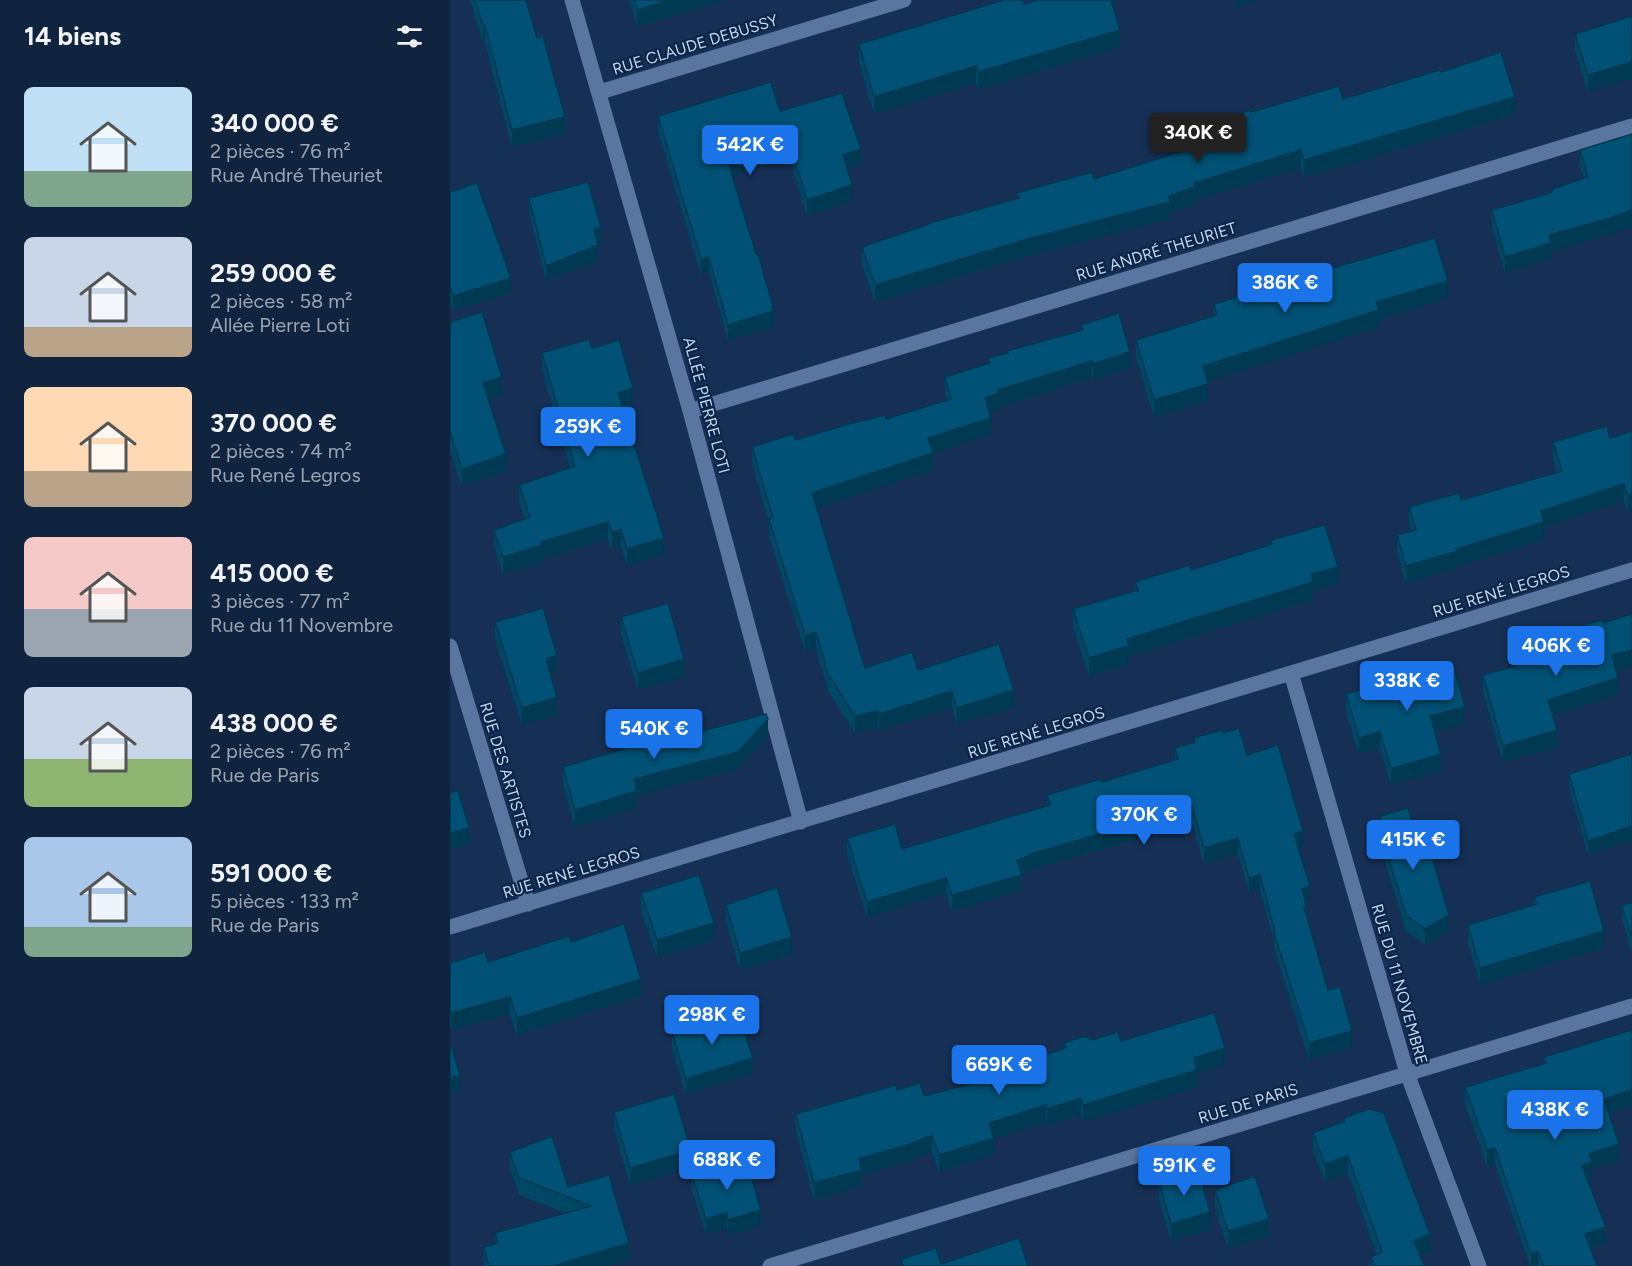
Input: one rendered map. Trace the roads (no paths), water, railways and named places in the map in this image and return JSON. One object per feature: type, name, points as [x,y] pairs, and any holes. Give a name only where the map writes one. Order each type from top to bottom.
[{"type":"street","name":"ALLÉE PIERRE LOTI","points":[[572,0],[690,411],[801,822]]},
{"type":"street","name":"RUE CLAUDE DEBUSSY","points":[[600,92],[904,0]]},
{"type":"street","name":"RUE ANDRÉ THEURIET","points":[[690,411],[1632,126]]},
{"type":"street","name":"RUE RENÉ LEGROS","points":[[450,927],[1632,570]]},
{"type":"street","name":"RUE DES ARTISTES","points":[[450,646],[528,904]]},
{"type":"street","name":"RUE DU 11 NOVEMBRE","points":[[1291,673],[1407,1073],[1479,1266]]},
{"type":"street","name":"RUE DE PARIS","points":[[770,1266],[1632,1006]]}]
